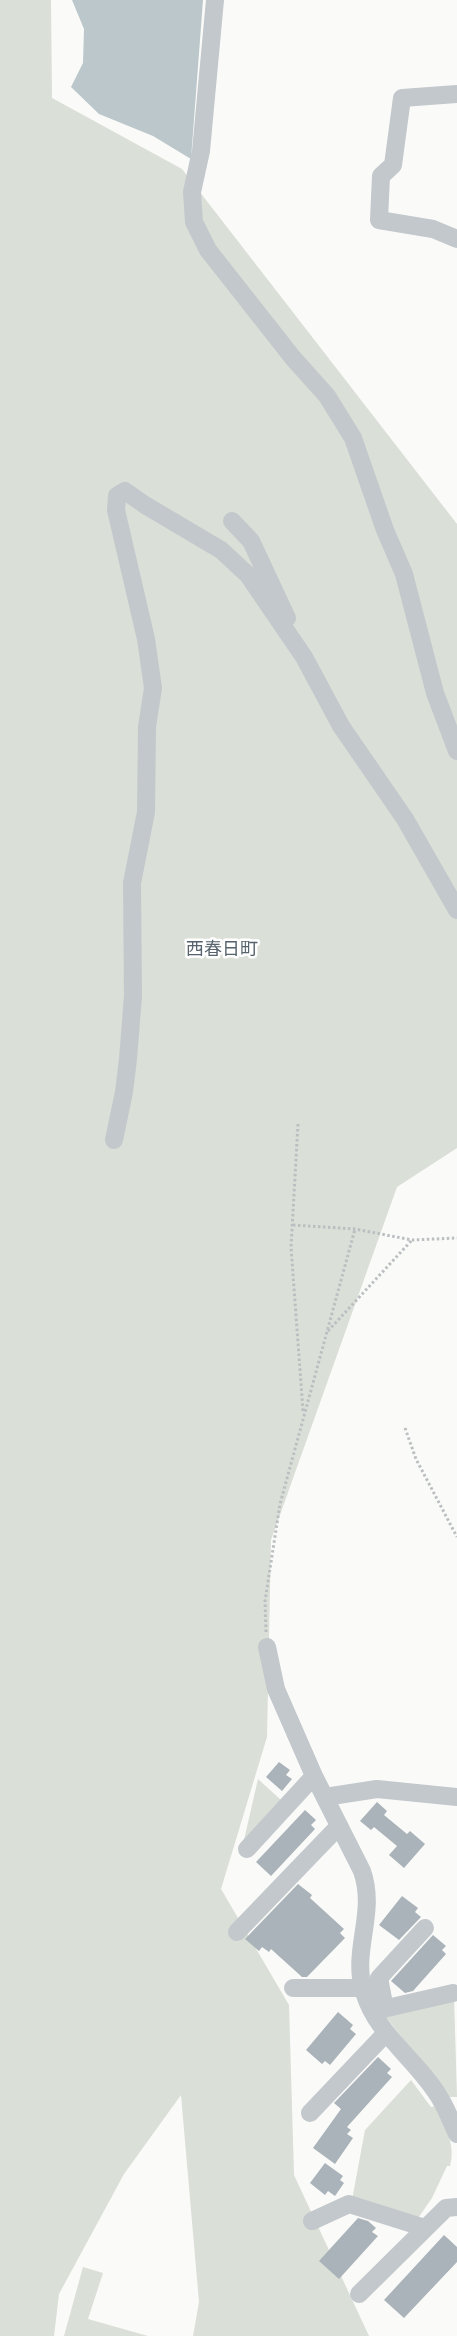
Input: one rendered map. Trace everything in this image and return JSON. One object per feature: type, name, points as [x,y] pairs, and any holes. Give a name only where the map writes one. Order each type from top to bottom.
[{"type":"street","points":[[215,0],[201,151],[192,192],[194,222],[208,250],[293,358],[327,396],[353,438],[385,530],[404,574],[435,693],[457,751]]},
{"type":"street","points":[[457,94],[402,98],[392,165],[381,176],[379,220],[433,229],[457,239]]},
{"type":"street","points":[[114,1140],[124,1092],[128,1059],[133,996],[132,883],[146,812],[147,727],[153,688],[146,639],[116,510],[116,496],[125,491],[221,550],[248,575],[303,655]]},
{"type":"street","points":[[232,521],[251,540],[303,655],[341,726],[405,819],[457,910]]},
{"type":"street","points":[[267,1647],[276,1690],[314,1776],[367,1884],[368,1904],[360,1958],[363,1988],[378,2010],[386,2033],[449,2100],[457,2134]]},
{"type":"street","points":[[247,1849],[314,1776]]},
{"type":"street","points":[[325,1797],[377,1789],[457,1797]]},
{"type":"street","points":[[237,1932],[339,1826]]},
{"type":"street","points":[[378,2010],[379,1978],[425,1928]]},
{"type":"street","points":[[293,1988],[363,1988]]},
{"type":"street","points":[[378,2010],[453,1993]]},
{"type":"street","points":[[310,2113],[386,2033]]},
{"type":"street","points":[[312,2221],[349,2204],[425,2228]]},
{"type":"street","points":[[359,2294],[446,2208],[457,2207]]},
{"type":"path","points":[[298,1124],[291,1247],[303,1414]]},
{"type":"path","points":[[293,1225],[355,1229],[412,1240],[457,1238]]},
{"type":"path","points":[[267,1647],[265,1602],[280,1504],[355,1229]]},
{"type":"path","points":[[328,1332],[412,1240]]},
{"type":"path","points":[[405,1428],[416,1459],[457,1537]]},
{"type":"shaded area","points":[[0,0],[51,0],[52,98],[182,169],[457,524],[457,1148],[397,1187],[271,1540],[267,1737],[221,1889],[289,2005],[294,2175],[369,2336],[193,2336],[199,2302],[181,2095],[124,2174],[59,2294],[54,2336],[0,2336]]},
{"type":"shaded area","points":[[72,0],[203,0],[191,159],[153,136],[99,114],[71,87],[83,63],[84,29]]},
{"type":"shaded area","points":[[258,1779],[282,1801],[244,1840]]},
{"type":"shaded area","points":[[454,1997],[457,2097],[448,2097],[383,2013]]},
{"type":"shaded area","points":[[411,2080],[431,2107],[436,2106],[449,2136],[452,2151],[450,2166],[447,2166],[432,2198],[416,2221],[352,2200],[365,2130]]},
{"type":"shaded area","points":[[83,2267],[103,2273],[88,2319],[148,2336],[64,2336]]},
{"type":"building","points":[[279,1762],[290,1770],[286,1775],[292,1779],[282,1791],[266,1777]]},
{"type":"building","points":[[377,1802],[387,1811],[384,1815],[407,1834],[410,1831],[425,1844],[404,1868],[389,1855],[397,1846],[374,1827],[371,1830],[360,1821]]},
{"type":"building","points":[[305,1810],[316,1820],[311,1825],[315,1829],[271,1876],[256,1862]]},
{"type":"building","points":[[298,1884],[312,1895],[310,1898],[344,1929],[340,1933],[345,1938],[307,1977],[302,1977],[271,1949],[269,1952],[262,1947],[259,1951],[245,1939]]},
{"type":"building","points":[[402,1896],[418,1908],[415,1912],[421,1917],[399,1940],[379,1925]]},
{"type":"building","points":[[433,1935],[446,1946],[442,1950],[446,1954],[413,1991],[405,1993],[391,1981]]},
{"type":"building","points":[[338,2012],[353,2025],[350,2029],[356,2034],[330,2065],[325,2061],[322,2064],[306,2050]]},
{"type":"building","points":[[378,2057],[391,2069],[387,2073],[392,2077],[347,2127],[351,2130],[347,2134],[353,2138],[335,2164],[313,2148],[341,2109],[334,2103]]},
{"type":"building","points":[[325,2163],[343,2176],[340,2180],[344,2183],[335,2196],[328,2191],[325,2195],[310,2183]]},
{"type":"building","points":[[358,2218],[368,2221],[376,2228],[372,2232],[378,2236],[339,2279],[319,2261]]},
{"type":"building","points":[[444,2235],[457,2247],[457,2262],[404,2318],[384,2300]]},
{"type":"district","name":"西春日町","points":[[222,950]]}]
